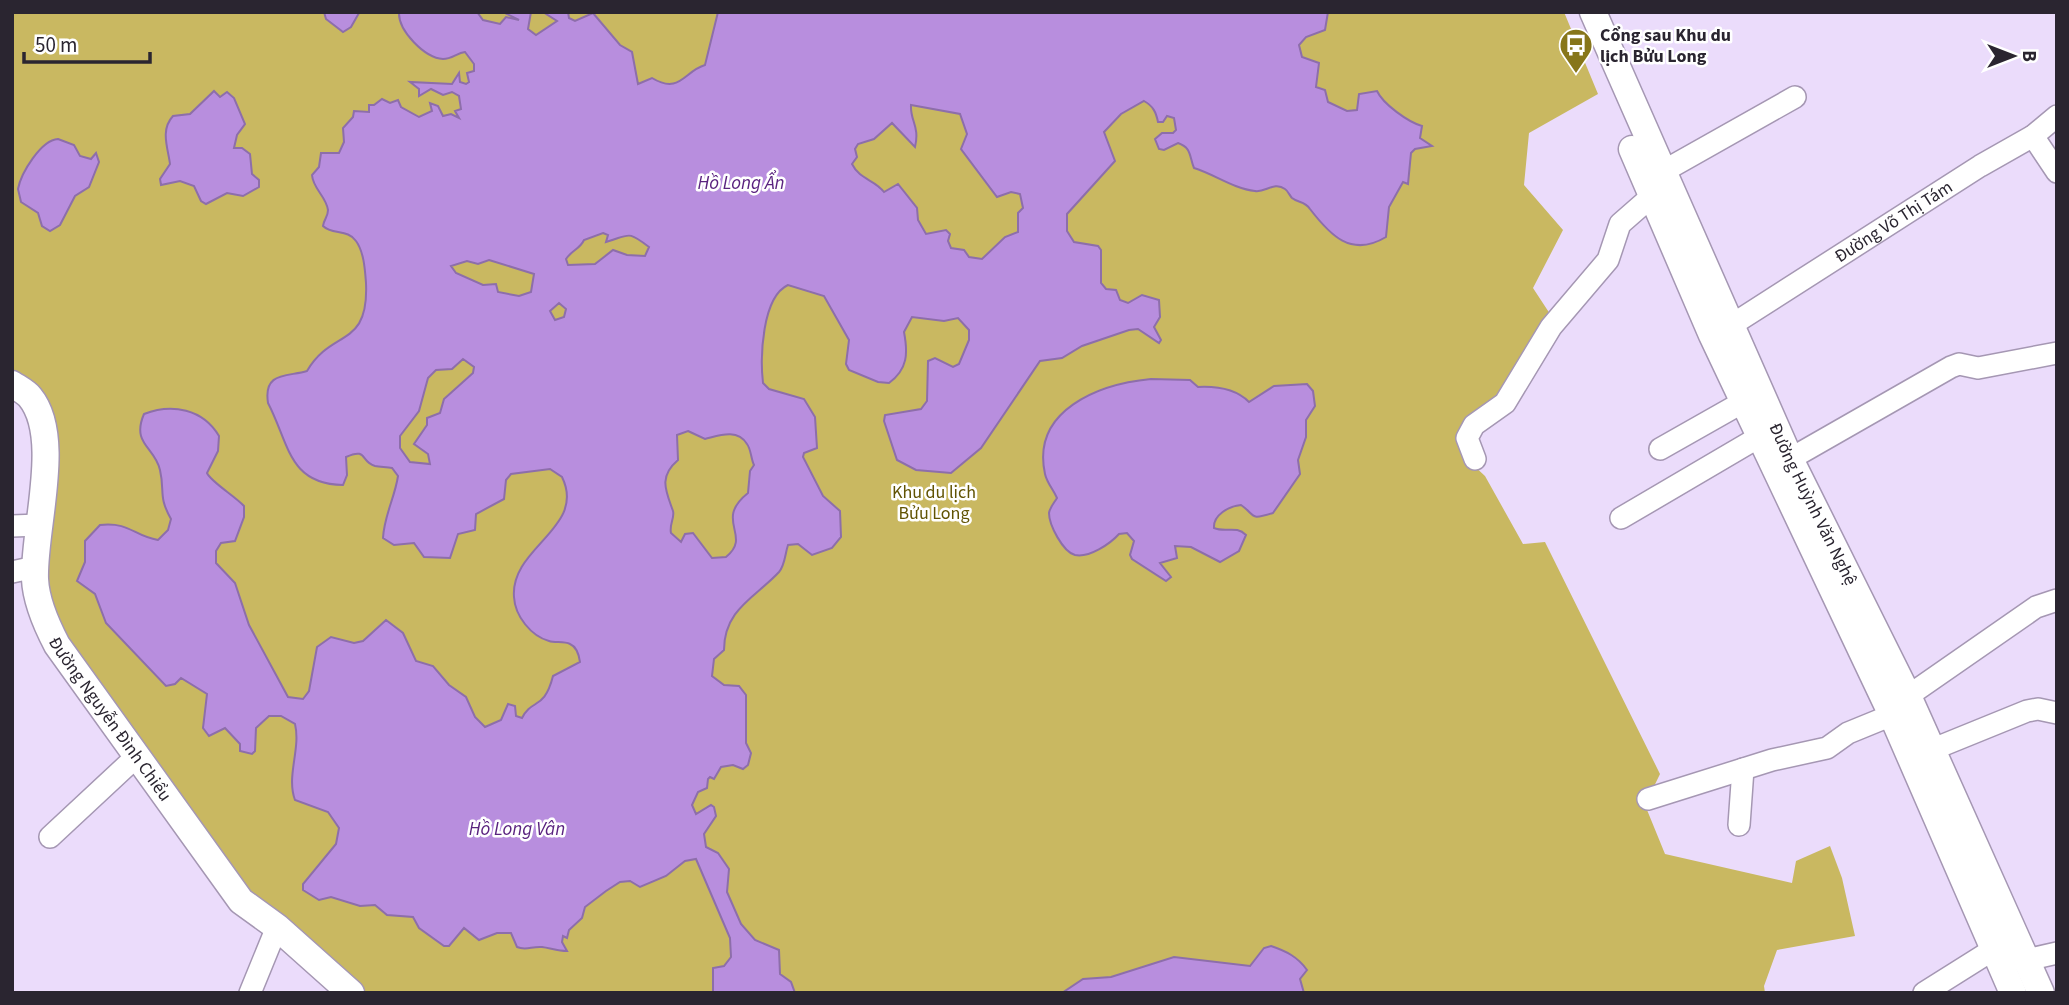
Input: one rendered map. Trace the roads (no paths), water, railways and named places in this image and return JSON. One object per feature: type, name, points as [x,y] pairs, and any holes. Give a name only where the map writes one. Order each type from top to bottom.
[{"type":"main road","name":"Đường Huỳnh Văn Nghệ","points":[[1574,12],[1657,184],[1721,331],[1790,459],[1900,705],[2013,993]]},
{"type":"main road","name":"Đường Huỳnh Văn Nghệ","points":[[1593,12],[1657,184]]},
{"type":"main road","name":"Đường Huỳnh Văn Nghệ","points":[[1721,331],[1743,402],[1759,437],[1900,705],[1931,750],[2041,993]]},
{"type":"main road","name":"Đường Nguyễn Đình Chiểu","points":[[12,384],[30,396],[40,415],[45,439],[39,526],[23,569],[38,596],[57,645],[241,901],[277,927],[336,987]]},
{"type":"street","points":[[1475,459],[1467,438],[1474,425],[1505,403],[1551,327],[1608,260],[1620,224],[1657,184],[1795,97]]},
{"type":"street","name":"Đường Võ Thị Tám","points":[[1721,331],[1980,166],[2032,136],[2057,116]]},
{"type":"street","points":[[2032,136],[2057,172]]},
{"type":"street","points":[[1790,459],[1951,367],[1959,364],[1978,368],[2057,353]]},
{"type":"street","points":[[1660,449],[1743,402]]},
{"type":"street","points":[[1620,518],[1759,437]]},
{"type":"street","points":[[12,526],[39,526]]},
{"type":"street","points":[[1648,799],[1743,769],[1827,748],[1848,733],[1900,705],[2036,607],[2057,600]]},
{"type":"street","points":[[1931,750],[2028,711],[2038,709],[2057,713]]},
{"type":"street","points":[[50,837],[138,757]]},
{"type":"street","points":[[1739,825],[1743,769]]},
{"type":"street","points":[[250,993],[277,927]]},
{"type":"street","points":[[1924,993],[1994,949]]},
{"type":"street","points":[[2026,960],[2057,953]]},
{"type":"water","points":[[324,12],[359,13],[351,27],[343,32],[326,19]]},
{"type":"water","name":"Hồ Long Ẩn","points":[[399,12],[477,12],[483,20],[500,24],[506,17],[519,20],[503,12],[531,12],[528,29],[536,35],[557,21],[543,12],[568,12],[569,18],[575,21],[593,13],[620,45],[632,52],[638,84],[652,78],[669,84],[676,83],[705,65],[718,12],[1328,12],[1325,30],[1306,37],[1299,45],[1302,57],[1319,63],[1316,87],[1325,90],[1328,102],[1347,111],[1357,110],[1359,94],[1377,91],[1397,112],[1422,126],[1420,138],[1432,146],[1415,149],[1411,153],[1408,184],[1403,182],[1389,207],[1386,237],[1374,243],[1352,244],[1334,235],[1308,206],[1292,198],[1281,187],[1247,190],[1194,168],[1183,145],[1178,143],[1164,150],[1159,149],[1155,139],[1162,133],[1173,133],[1176,130],[1174,118],[1167,116],[1163,122],[1158,122],[1154,110],[1144,101],[1121,114],[1104,132],[1115,161],[1067,214],[1067,231],[1074,242],[1098,246],[1101,250],[1101,283],[1106,289],[1116,290],[1120,300],[1128,303],[1142,295],[1159,300],[1160,317],[1154,327],[1161,340],[1159,343],[1138,329],[1129,330],[1082,346],[1062,358],[1040,361],[981,448],[951,473],[916,470],[897,460],[884,421],[885,415],[921,409],[927,401],[928,361],[935,358],[953,367],[959,364],[969,340],[969,330],[958,318],[944,321],[912,317],[904,332],[906,354],[900,372],[889,383],[878,382],[849,370],[846,364],[849,340],[824,296],[788,285],[779,292],[768,314],[765,329],[763,383],[769,389],[804,399],[815,417],[817,448],[804,453],[803,457],[823,496],[840,511],[841,537],[832,548],[812,555],[798,544],[788,545],[779,572],[743,605],[729,624],[724,650],[714,659],[712,676],[724,685],[739,686],[746,695],[746,743],[751,753],[748,765],[743,769],[733,765],[721,767],[714,779],[708,779],[707,788],[698,792],[692,805],[696,814],[711,805],[714,807],[716,816],[704,834],[706,847],[718,853],[729,869],[727,892],[741,924],[755,940],[779,950],[780,974],[791,982],[795,993],[713,993],[713,968],[724,966],[731,957],[730,938],[696,859],[685,861],[666,876],[640,887],[630,881],[620,882],[606,891],[585,907],[582,918],[569,930],[567,938],[563,936],[562,942],[567,951],[542,947],[520,948],[511,933],[497,933],[479,940],[464,928],[449,946],[444,946],[419,928],[413,917],[387,915],[375,905],[360,906],[331,897],[319,900],[303,890],[303,884],[336,844],[339,828],[328,812],[295,800],[292,782],[295,724],[281,716],[269,716],[256,728],[255,751],[252,754],[240,751],[240,744],[225,728],[209,736],[203,728],[207,694],[181,678],[175,684],[166,686],[106,623],[95,594],[77,581],[85,562],[85,541],[100,525],[125,527],[158,540],[168,530],[171,519],[163,499],[160,470],[140,432],[144,414],[176,409],[196,414],[219,436],[218,451],[207,473],[244,506],[244,517],[235,541],[221,543],[216,551],[216,563],[235,583],[249,625],[288,697],[303,699],[309,691],[317,647],[331,637],[354,643],[363,641],[386,620],[403,633],[416,661],[433,666],[449,685],[466,697],[475,717],[485,727],[501,720],[508,704],[515,706],[516,716],[522,718],[546,695],[553,676],[580,662],[572,645],[549,641],[530,630],[517,611],[514,597],[516,580],[523,564],[557,524],[564,510],[567,495],[562,477],[550,469],[511,474],[506,480],[504,499],[476,514],[475,530],[458,534],[450,558],[424,557],[414,543],[394,545],[383,538],[398,476],[392,468],[375,466],[361,454],[353,454],[346,457],[347,475],[343,485],[325,483],[311,477],[293,459],[268,403],[267,393],[273,380],[307,371],[327,348],[347,336],[362,319],[366,283],[359,245],[353,237],[323,226],[328,210],[312,175],[319,167],[321,153],[339,153],[344,142],[343,128],[353,117],[354,111],[369,112],[369,105],[382,99],[390,103],[398,100],[401,107],[419,117],[432,111],[430,103],[438,106],[443,116],[451,114],[459,118],[455,111],[461,109],[459,96],[452,92],[443,95],[431,89],[419,96],[419,89],[410,82],[452,84],[459,73],[460,82],[466,84],[469,82],[467,73],[474,71],[474,64],[465,52],[443,59],[428,54],[408,35]],"holes":[[[911,105],[960,114],[967,134],[961,149],[997,197],[1011,192],[1020,194],[1023,208],[1018,213],[1018,232],[1005,237],[982,259],[969,257],[964,250],[951,248],[948,241],[950,234],[946,230],[926,234],[918,220],[917,208],[898,184],[884,192],[859,173],[852,164],[857,157],[855,149],[858,144],[874,139],[892,123],[915,147],[916,134]],[[603,233],[608,235],[606,242],[628,235],[649,247],[645,256],[627,255],[613,250],[595,264],[568,265],[566,259],[582,243]],[[489,260],[534,274],[531,292],[519,296],[498,292],[496,284],[483,285],[456,273],[451,266],[467,261],[478,264]],[[559,303],[566,309],[564,317],[555,320],[550,311]],[[463,359],[474,367],[473,373],[444,399],[440,413],[427,418],[427,425],[414,444],[428,454],[430,464],[410,462],[400,448],[400,436],[419,411],[428,378],[436,370],[452,369]],[[688,431],[705,439],[721,435],[738,436],[748,446],[754,465],[750,471],[748,493],[738,503],[734,512],[736,542],[726,557],[712,558],[693,533],[685,534],[681,542],[671,533],[673,513],[665,484],[668,472],[678,460],[677,435]]]},
{"type":"water","points":[[214,91],[220,97],[227,92],[234,98],[245,124],[237,135],[234,148],[242,148],[250,154],[252,174],[259,180],[259,187],[243,196],[227,193],[206,204],[201,201],[194,186],[180,181],[161,185],[160,179],[170,164],[166,139],[169,121],[173,116],[190,114]]},
{"type":"water","points":[[58,139],[74,145],[80,156],[91,159],[96,153],[99,162],[89,187],[75,196],[60,225],[50,231],[42,226],[38,213],[21,202],[18,189],[33,158],[45,145]]},
{"type":"water","points":[[1151,379],[1190,380],[1198,387],[1232,391],[1249,402],[1274,386],[1307,384],[1313,391],[1315,406],[1306,420],[1306,437],[1298,460],[1300,474],[1273,513],[1256,517],[1241,505],[1223,512],[1216,519],[1214,528],[1238,530],[1246,535],[1239,551],[1220,562],[1191,547],[1175,546],[1177,558],[1160,563],[1171,577],[1166,581],[1132,559],[1130,555],[1134,541],[1127,533],[1119,534],[1105,546],[1087,554],[1075,555],[1066,549],[1051,524],[1049,513],[1057,498],[1045,474],[1043,452],[1048,433],[1059,417],[1073,404],[1111,387]]},
{"type":"water","points":[[1271,946],[1300,961],[1307,970],[1300,979],[1304,993],[1062,993],[1083,979],[1111,977],[1174,957],[1250,966],[1264,948]]},
{"type":"place","name":"Cổng sau Khu du lịch Bửu Long","points":[[1576,75]]},
{"type":"park label","name":"Khu du lịch Bửu Long","points":[[934,502]]},
{"type":"water label","name":"Hồ Long Vân","points":[[517,828]]}]
